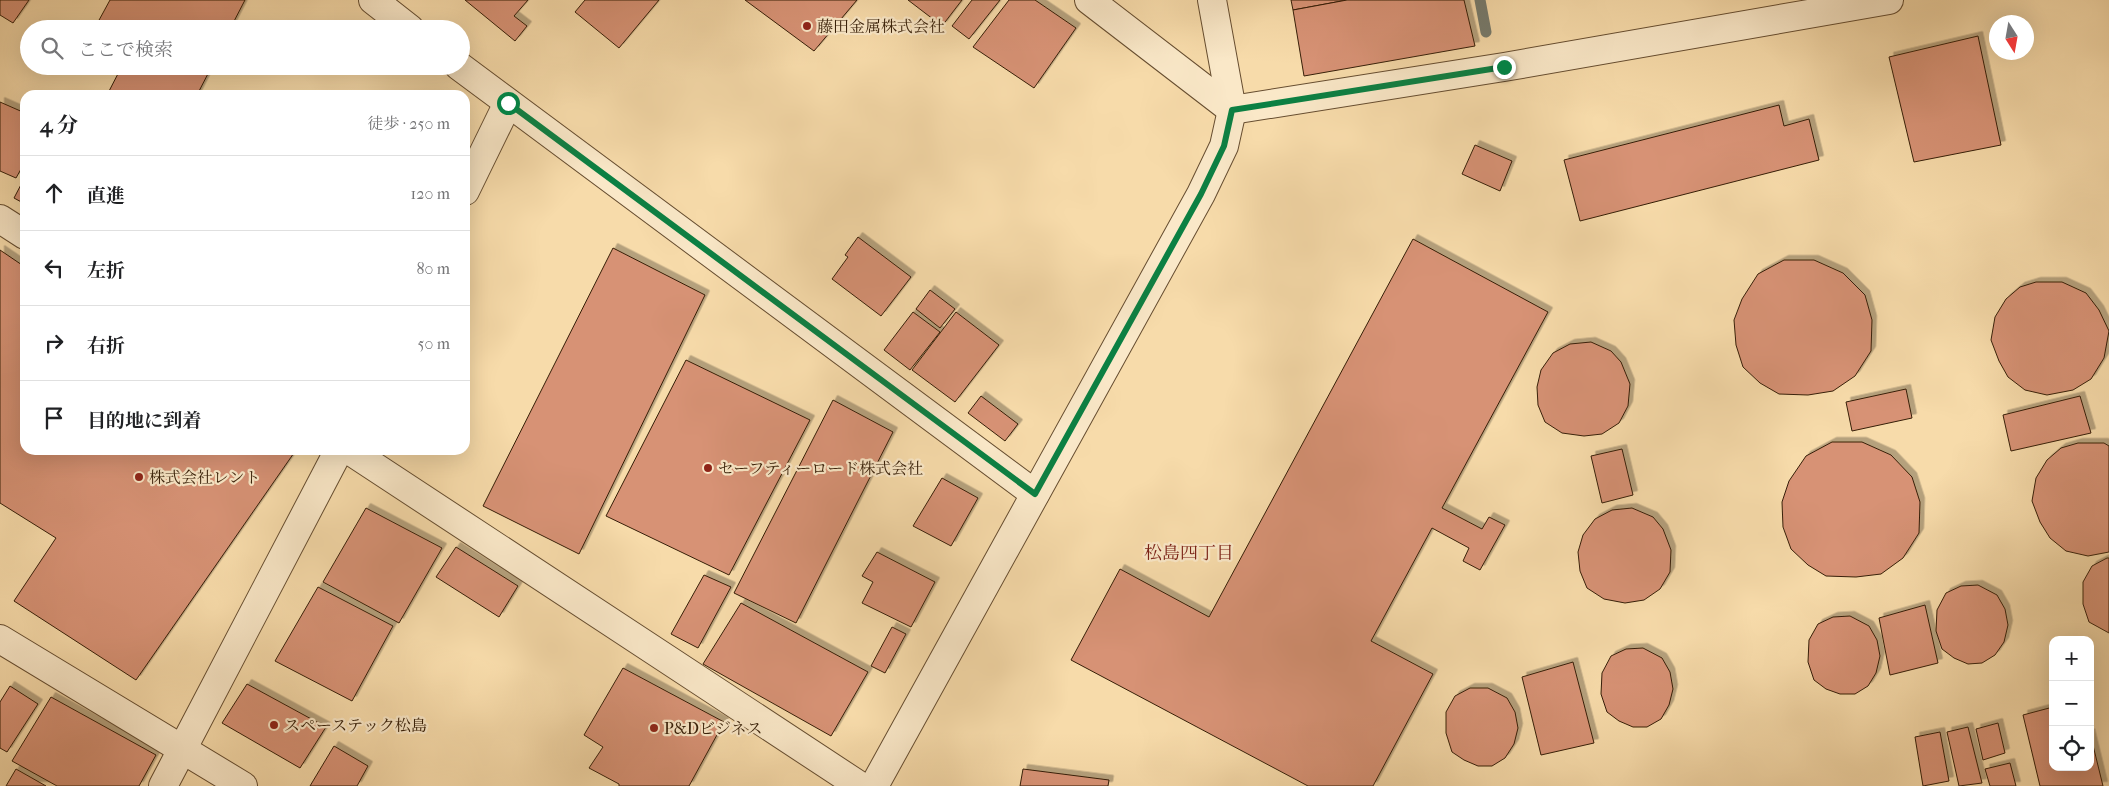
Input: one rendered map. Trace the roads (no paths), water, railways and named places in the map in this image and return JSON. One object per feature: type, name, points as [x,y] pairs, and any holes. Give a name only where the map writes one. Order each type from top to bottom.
[{"type":"street","points":[[372,0],[398,20]]},
{"type":"street","points":[[1089,0],[1232,110],[1494,68],[1804,8],[1889,0]]},
{"type":"street","points":[[874,786],[1201,194],[1224,146],[1232,110],[1212,0]]},
{"type":"street","points":[[470,74],[1035,494]]},
{"type":"street","points":[[470,181],[508,103]]},
{"type":"street","points":[[0,218],[20,232]]},
{"type":"street","points":[[163,786],[336,455]]},
{"type":"street","points":[[357,455],[860,786]]},
{"type":"street","points":[[0,639],[243,786]]},
{"type":"waterway","points":[[1480,0],[1486,32]]},
{"type":"place","name":"藤田金属株式会社","points":[[807,26]]},
{"type":"place","name":"セーフティーロード株式会社","points":[[708,468]]},
{"type":"place","name":"株式会社レント","points":[[139,477]]},
{"type":"place","name":"スペーステック松島","points":[[274,725]]},
{"type":"place","name":"P&Dビジネス","points":[[654,728]]},
{"type":"district","name":"松島四丁目","points":[[1189,553]]}]
